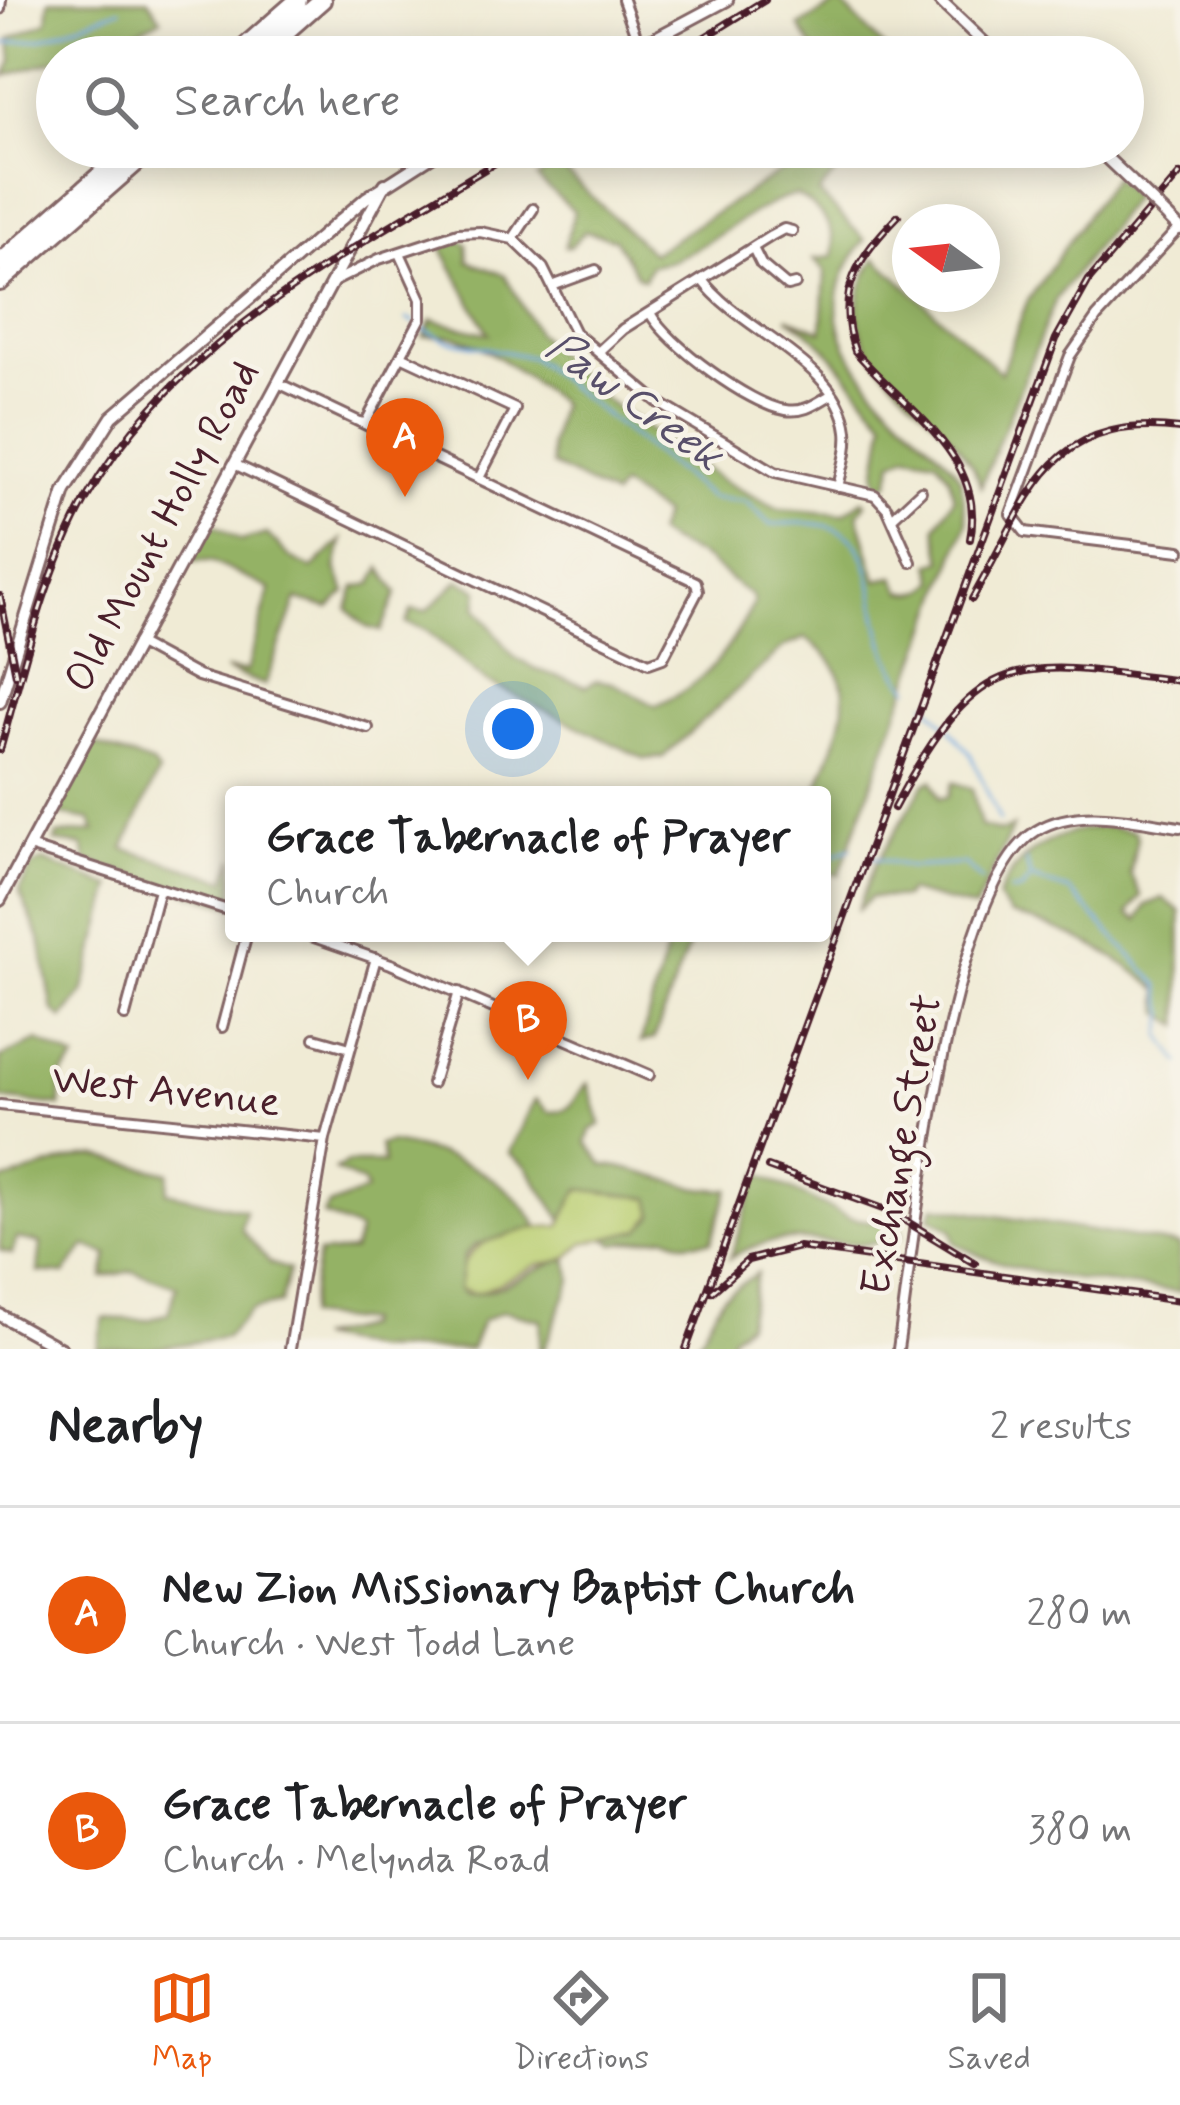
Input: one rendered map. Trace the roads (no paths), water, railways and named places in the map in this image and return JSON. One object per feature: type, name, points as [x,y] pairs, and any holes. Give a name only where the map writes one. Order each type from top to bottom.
[{"type":"highway","points":[[261,36],[305,3]]},
{"type":"highway","points":[[276,36],[305,3]]},
{"type":"highway","points":[[0,263],[108,168]]},
{"type":"highway","points":[[0,282],[130,168]]},
{"type":"street","points":[[623,0],[636,36]]},
{"type":"street","points":[[659,36],[727,0]]},
{"type":"street","points":[[939,0],[977,36]]},
{"type":"street","points":[[0,702],[56,513],[91,444],[148,383],[385,184],[411,168]]},
{"type":"street","points":[[1117,168],[1180,228],[1091,324],[1070,356],[1012,510],[1015,526],[1038,535],[1180,551]]},
{"type":"street","name":"Old Mount Holly Road","points":[[0,900],[385,184]]},
{"type":"street","points":[[513,239],[532,209]]},
{"type":"street","points":[[597,352],[753,248],[784,229],[792,232]]},
{"type":"street","points":[[334,282],[400,253],[469,232],[513,239],[537,259],[567,323],[659,403],[742,456],[795,479],[875,495],[892,518],[911,562]]},
{"type":"street","points":[[753,248],[772,275],[787,286],[795,284]]},
{"type":"street","points":[[365,424],[422,309],[400,253]]},
{"type":"street","points":[[552,286],[596,270]]},
{"type":"street","points":[[702,280],[728,311],[804,362],[829,396],[848,436],[838,487]]},
{"type":"street","points":[[650,313],[673,343],[770,405],[800,411],[829,396]]},
{"type":"street","points":[[401,356],[514,409],[478,478]]},
{"type":"street","points":[[232,464],[655,664],[699,586],[278,383]]},
{"type":"street","points":[[892,518],[921,491]]},
{"type":"street","points":[[136,643],[198,676],[368,728]]},
{"type":"street","name":"Exchange Street","points":[[898,1349],[945,1036],[1007,861],[1035,832],[1072,817],[1180,827]]},
{"type":"street","points":[[32,848],[225,909]]},
{"type":"street","points":[[125,1016],[159,890]]},
{"type":"street","points":[[222,1027],[245,942]]},
{"type":"street","points":[[329,942],[459,992],[649,1075]]},
{"type":"street","points":[[290,1349],[325,1139],[376,958]]},
{"type":"street","points":[[432,1083],[459,992]]},
{"type":"street","points":[[315,1038],[350,1048]]},
{"type":"street","name":"West Avenue","points":[[0,1105],[325,1139]]},
{"type":"street","points":[[0,1316],[61,1349]]},
{"type":"waterway","points":[[49,36],[120,9]]},
{"type":"waterway","points":[[0,44],[36,40]]},
{"type":"waterway","name":"Paw Creek","points":[[407,319],[414,323]]},
{"type":"waterway","name":"Paw Creek","points":[[422,328],[446,340],[531,357],[711,498],[745,501],[771,525],[815,524],[844,533],[860,549],[880,630],[891,660],[910,689]]},
{"type":"waterway","name":"Paw Creek","points":[[926,703],[945,724]]},
{"type":"waterway","name":"Paw Creek","points":[[950,729],[971,755],[1000,821]]},
{"type":"waterway","points":[[831,856],[851,848]]},
{"type":"waterway","points":[[872,857],[910,867],[964,864],[982,880]]},
{"type":"waterway","name":"Paw Creek","points":[[1026,861],[1030,876]]},
{"type":"waterway","name":"Paw Creek","points":[[1031,878],[1070,891],[1159,985],[1166,1013],[1162,1036],[1180,1063]]},
{"type":"waterway","points":[[1011,891],[1021,890],[1030,879]]},
{"type":"railway","points":[[707,36],[765,0]]},
{"type":"railway","points":[[0,750],[58,559],[86,499],[126,439],[224,339],[339,257],[486,168]]},
{"type":"railway","points":[[686,1349],[1056,339],[1089,280],[1180,174]]},
{"type":"railway","points":[[892,223],[871,246],[854,277],[847,311],[849,330],[855,351],[954,458],[972,509],[970,539]]},
{"type":"railway","points":[[972,599],[1028,497],[1070,449],[1099,435],[1135,428],[1180,429]]},
{"type":"railway","points":[[0,596],[16,675]]},
{"type":"railway","points":[[894,808],[952,717],[979,691],[1007,676],[1040,669],[1078,669],[1180,681]]},
{"type":"railway","points":[[768,1167],[891,1212],[975,1263]]},
{"type":"railway","points":[[712,1292],[748,1260],[799,1247],[1180,1301]]},
{"type":"place","name":"New Zion Missionary Baptist Church","points":[[405,497]]},
{"type":"place","name":"Grace Tabernacle of Prayer","points":[[528,1080]]}]
